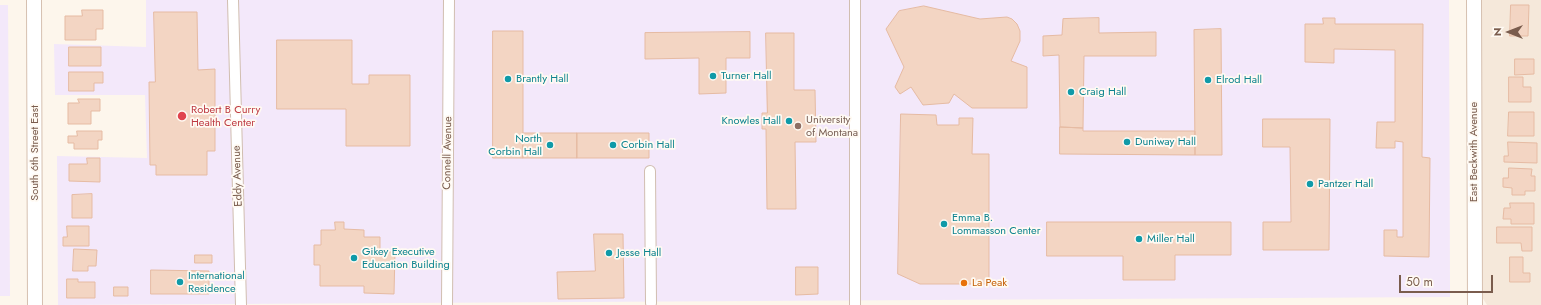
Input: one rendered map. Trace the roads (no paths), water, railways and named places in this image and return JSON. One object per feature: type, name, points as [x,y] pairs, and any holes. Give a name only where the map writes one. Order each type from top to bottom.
[{"type":"street","name":"South 6th Street East","points":[[34,0],[35,305]]},
{"type":"street","name":"Connell Avenue","points":[[447,305],[449,0]]},
{"type":"street","points":[[855,0],[855,305]]},
{"type":"street","name":"East Beckwith Avenue","points":[[1474,0],[1475,305]]},
{"type":"street","name":"Eddy Avenue","points":[[233,1],[241,305]]},
{"type":"street","points":[[650,171],[651,303]]},
{"type":"place","name":"Turner Hall","points":[[713,76]]},
{"type":"place","name":"Brantly Hall","points":[[508,79]]},
{"type":"place","name":"Elrod Hall","points":[[1208,80]]},
{"type":"place","name":"Craig Hall","points":[[1071,92]]},
{"type":"place","name":"Robert B Curry Health Center","points":[[182,116]]},
{"type":"place","name":"Knowles Hall","points":[[789,121]]},
{"type":"place","name":"University of Montana","points":[[798,126]]},
{"type":"place","name":"Duniway Hall","points":[[1127,142]]},
{"type":"place","name":"North Corbin Hall","points":[[550,145]]},
{"type":"place","name":"Corbin Hall","points":[[613,145]]},
{"type":"place","name":"Pantzer Hall","points":[[1310,184]]},
{"type":"place","name":"Emma B. Lommasson Center","points":[[944,224]]},
{"type":"place","name":"Miller Hall","points":[[1139,239]]},
{"type":"place","name":"Jesse Hall","points":[[609,253]]},
{"type":"place","name":"Gikey Executive Education Building","points":[[354,258]]},
{"type":"place","name":"International Residence","points":[[180,282]]},
{"type":"place","name":"La Peak","points":[[964,283]]}]
